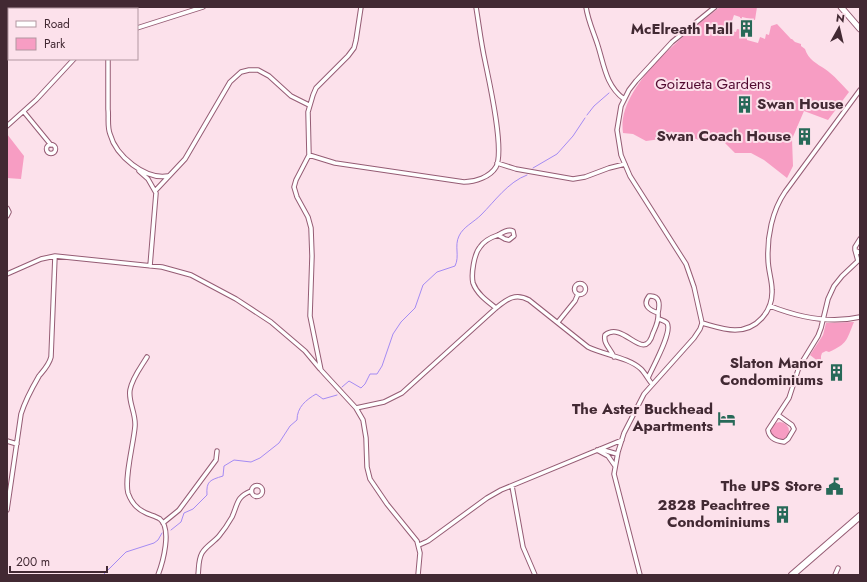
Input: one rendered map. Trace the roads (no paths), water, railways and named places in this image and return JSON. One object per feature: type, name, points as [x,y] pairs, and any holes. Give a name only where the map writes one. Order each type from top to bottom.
[{"type":"highway","points":[[792,575],[860,516]]},
{"type":"main road","points":[[841,7],[860,29]]},
{"type":"street","points":[[138,28],[203,7]]},
{"type":"street","points":[[321,370],[310,316],[312,256],[311,228],[308,217],[294,187],[309,155],[307,118],[309,105],[316,88],[354,48],[361,7]]},
{"type":"street","points":[[309,155],[335,163],[464,182],[474,181],[484,177],[494,170],[497,163],[498,146],[494,106],[476,7]]},
{"type":"street","points":[[586,7],[605,73],[618,94],[624,99]]},
{"type":"street","points":[[640,575],[614,474],[618,452],[637,407],[652,384],[694,338],[702,323],[694,286],[686,264],[636,187],[625,164],[619,147],[619,114],[624,99],[636,81],[666,48],[715,7]]},
{"type":"street","points":[[7,126],[24,112],[73,60]]},
{"type":"street","points":[[108,60],[109,133],[120,152],[148,179],[155,192],[150,266]]},
{"type":"street","points":[[155,192],[185,159],[230,82],[241,72],[252,70],[263,72],[291,96],[309,105]]},
{"type":"street","points":[[702,323],[728,330],[744,329],[760,321],[766,314],[770,306],[772,290],[768,267],[768,252],[772,220],[778,204],[785,192],[860,90]]},
{"type":"street","points":[[24,112],[51,144]]},
{"type":"street","points":[[497,163],[516,169],[573,179],[585,177],[625,164]]},
{"type":"street","points":[[137,169],[161,177],[169,176]]},
{"type":"street","points":[[7,208],[9,212],[7,216]]},
{"type":"street","points":[[496,308],[478,292],[473,283],[472,274],[479,248],[498,235]]},
{"type":"street","points":[[778,415],[792,424],[794,429],[788,440],[784,442],[773,439],[768,434],[768,430],[789,398],[799,367],[818,336],[824,319],[828,299],[834,286],[859,260],[855,250],[856,244],[860,239]]},
{"type":"street","points":[[855,250],[860,253]]},
{"type":"street","points":[[7,510],[24,406],[35,383],[51,357],[55,256]]},
{"type":"street","points":[[7,274],[41,259],[55,256],[172,269],[204,281],[262,315],[280,328],[305,351],[335,387],[356,408],[363,420],[367,467],[370,479],[387,504],[416,538],[420,553],[418,575]]},
{"type":"street","points":[[558,322],[575,301],[578,294]]},
{"type":"street","points":[[356,408],[384,402],[402,393],[496,308],[510,298],[516,296],[522,296],[529,300],[588,347],[638,366],[652,384]]},
{"type":"street","points":[[614,357],[605,342],[605,335],[608,332],[621,332],[636,343],[644,344],[649,342],[652,338],[659,318],[659,301],[657,298],[649,296],[646,300],[647,308],[658,313]]},
{"type":"street","points":[[770,306],[795,315],[824,319],[844,320],[860,316]]},
{"type":"street","points":[[648,378],[668,334],[668,325],[659,318]]},
{"type":"street","points":[[147,357],[133,380],[130,391],[130,401],[135,424],[127,488],[131,500],[136,506],[144,513],[158,518],[163,523],[166,534],[165,546],[163,561],[158,575]]},
{"type":"street","points":[[419,545],[428,541],[487,498],[622,440]]},
{"type":"street","points":[[7,441],[17,444]]},
{"type":"street","points":[[600,449],[618,452]]},
{"type":"street","points":[[600,449],[608,456],[615,466]]},
{"type":"street","points":[[163,523],[178,510],[216,460],[217,451]]},
{"type":"street","points":[[512,486],[523,547],[535,575]]},
{"type":"street","points":[[198,575],[199,561],[202,553],[219,537],[229,522],[240,498],[251,491]]},
{"type":"street","points":[[835,575],[838,568]]},
{"type":"waterway","points":[[587,115],[594,106],[609,93]]},
{"type":"waterway","points":[[533,168],[557,154],[573,136],[585,118]]},
{"type":"waterway","points":[[342,387],[349,381],[361,388],[365,384],[370,374],[377,374],[382,366],[393,334],[401,322],[415,308],[423,285],[437,272],[455,266],[458,240],[461,233],[508,187],[520,178],[527,175]]},
{"type":"waterway","points":[[171,530],[181,522],[184,513],[193,509],[207,495],[208,484],[212,480],[223,476],[224,466],[234,460],[251,462],[260,458],[279,443],[290,426],[297,420],[297,415],[300,408],[309,399],[316,394],[323,399],[337,395]]},
{"type":"waterway","points":[[103,575],[126,552],[154,543],[158,540],[162,533]]},
{"type":"place","name":"McElreath Hall","points":[[746,29]]},
{"type":"place","name":"Swan House","points":[[744,104]]},
{"type":"place","name":"Swan Coach House","points":[[804,136]]},
{"type":"place","name":"Slaton Manor Condominiums","points":[[836,372]]},
{"type":"place","name":"The Aster Buckhead Apartments","points":[[726,418]]},
{"type":"place","name":"The UPS Store","points":[[835,486]]},
{"type":"place","name":"2828 Peachtree Condominiums","points":[[783,514]]},
{"type":"park label","name":"Goizueta Gardens","points":[[713,84]]}]
